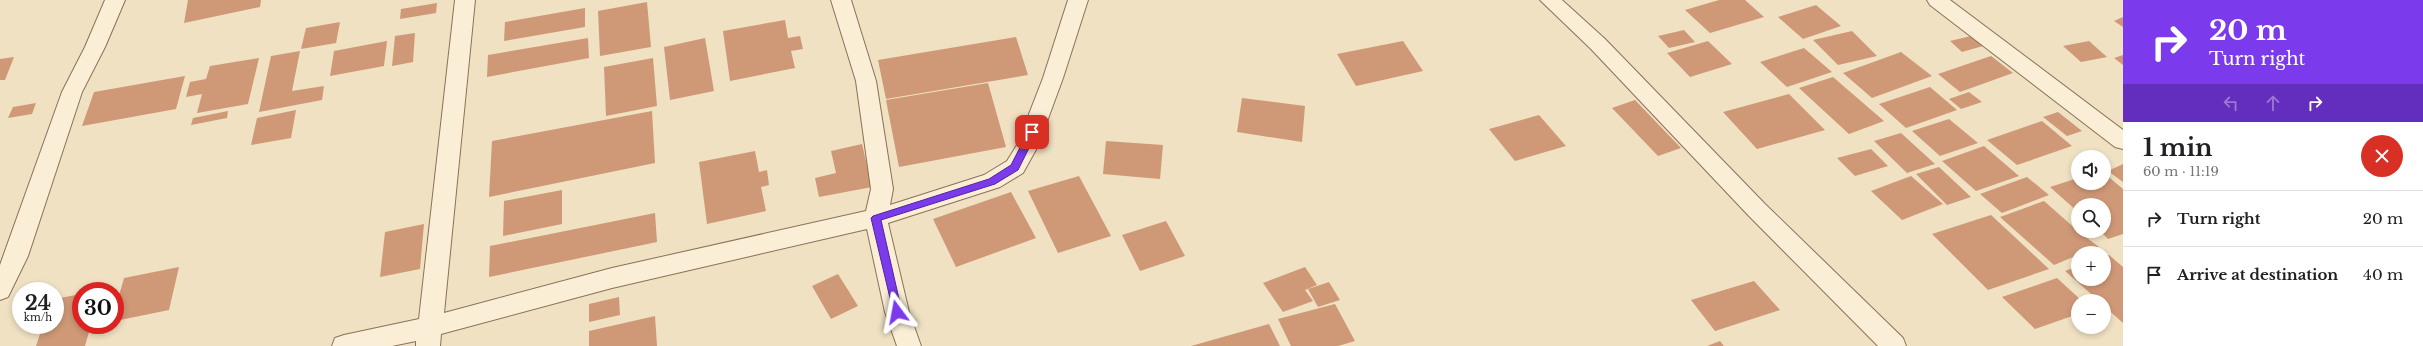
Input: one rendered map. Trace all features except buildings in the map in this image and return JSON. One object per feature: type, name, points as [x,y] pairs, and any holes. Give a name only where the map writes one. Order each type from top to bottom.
[{"type":"street","points":[[0,290],[16,256],[72,92],[95,47],[115,0]]},
{"type":"street","points":[[430,336],[464,0]]},
{"type":"street","points":[[841,0],[866,82],[882,188],[876,218],[897,312],[909,346]]},
{"type":"street","points":[[344,346],[430,336],[612,278],[876,218],[992,181],[1015,168],[1027,146],[1053,78],[1078,0]]},
{"type":"street","points":[[1550,0],[1598,44],[1758,210],[1894,346]]},
{"type":"street","points":[[1937,0],[2123,141]]},
{"type":"route","points":[[897,312],[876,218],[992,181],[1015,168],[1027,146],[1032,132]]}]
